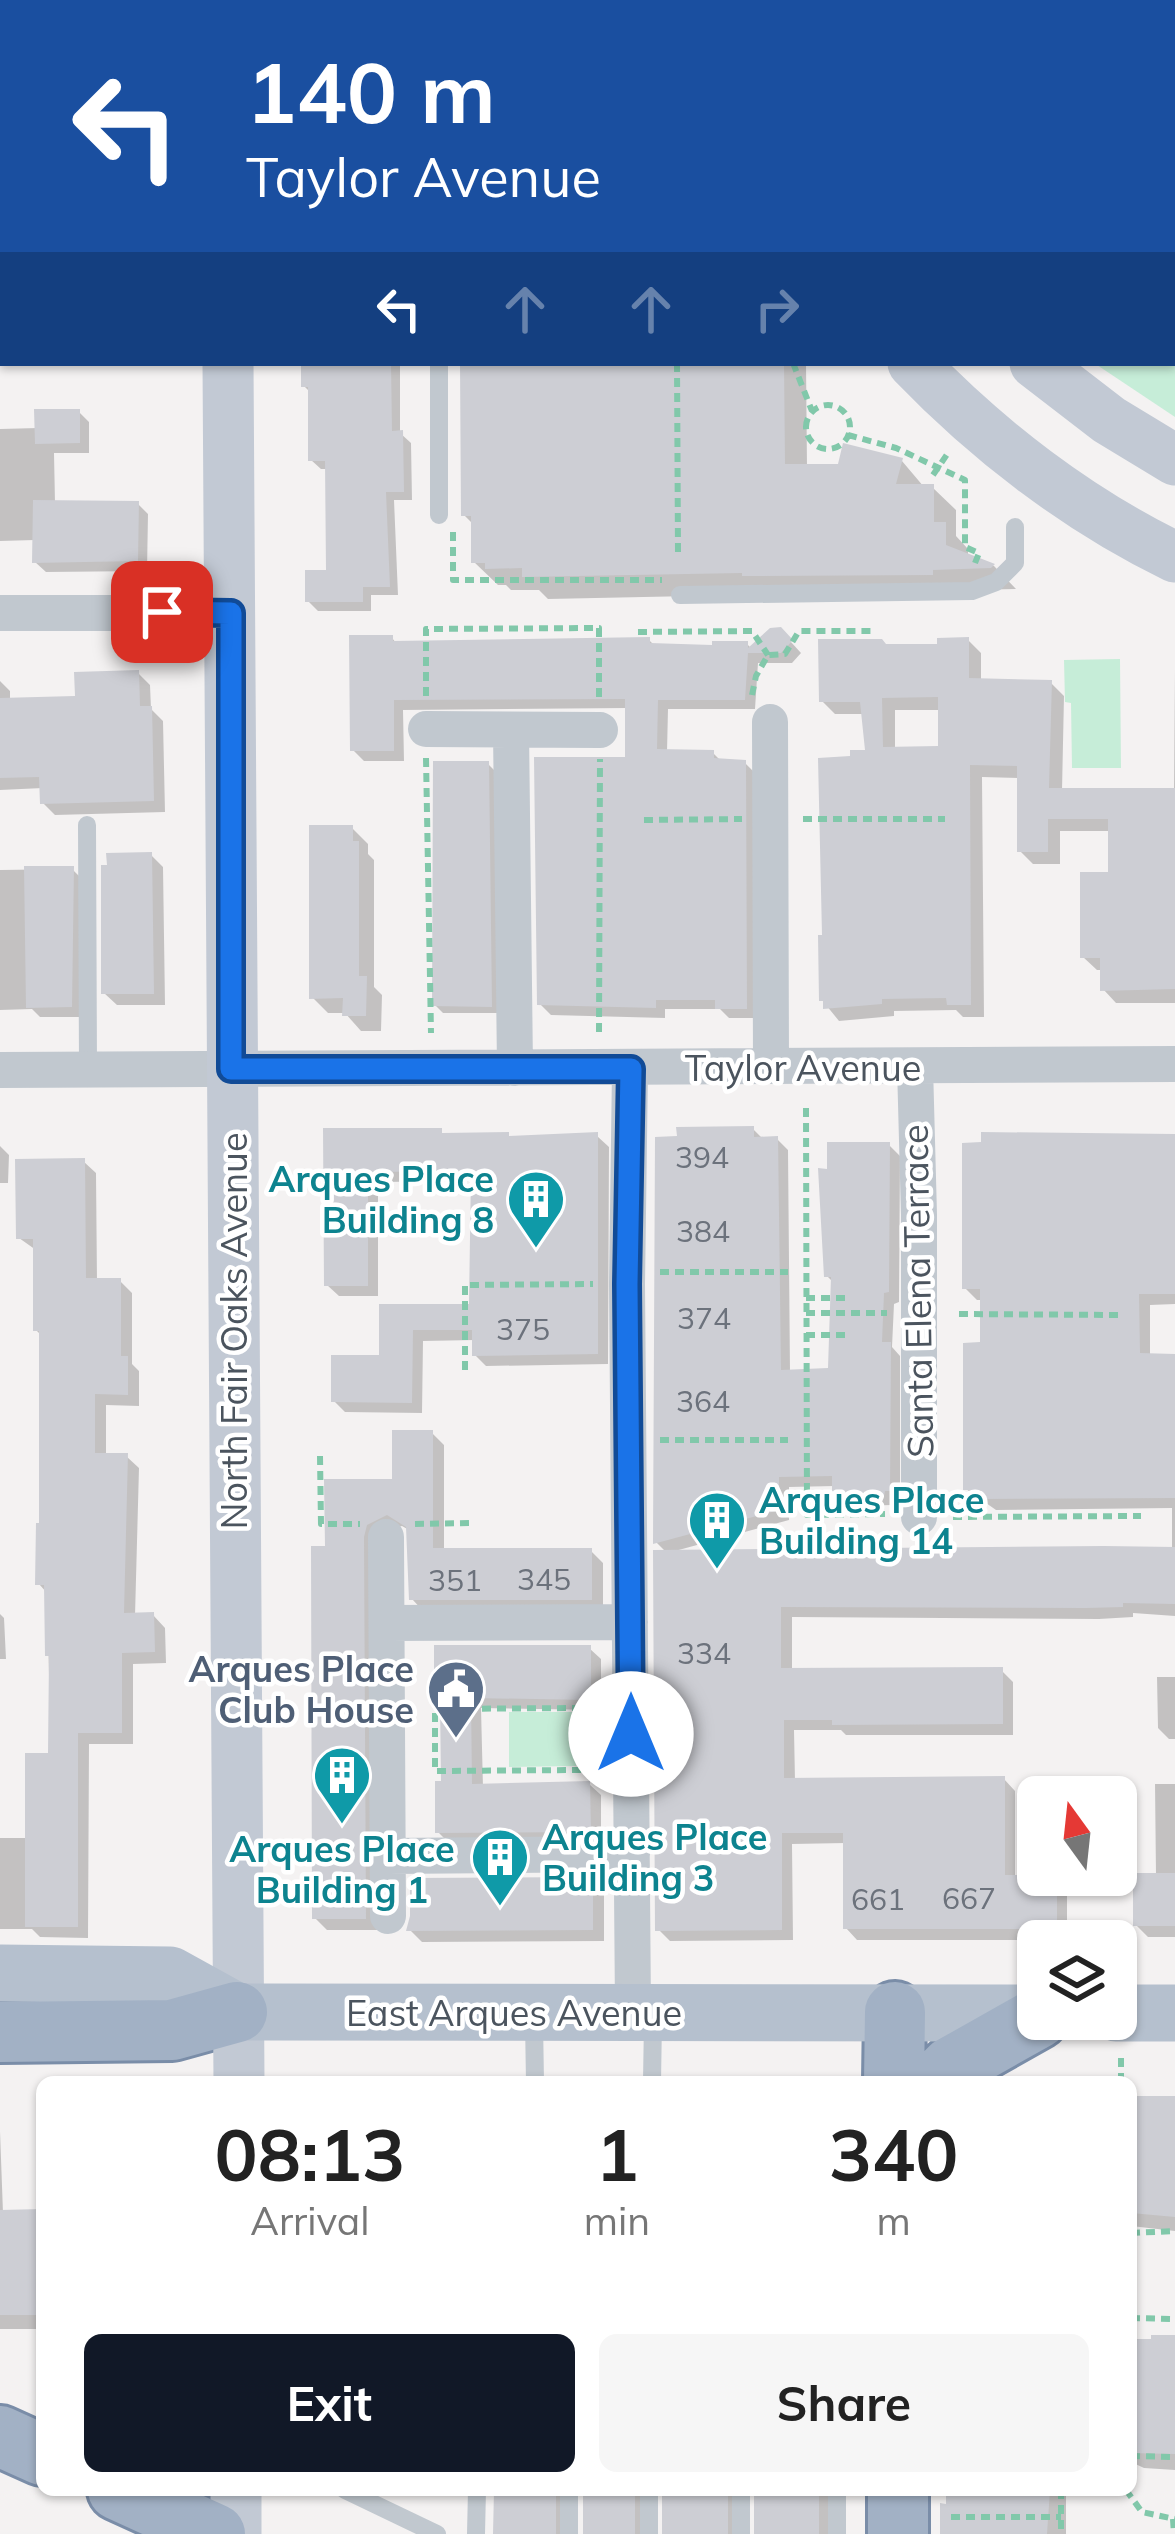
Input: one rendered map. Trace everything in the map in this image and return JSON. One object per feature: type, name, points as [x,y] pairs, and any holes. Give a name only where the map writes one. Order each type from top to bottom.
[{"type":"highway","points":[[0,2032],[172,2030],[237,2012]]},
{"type":"highway","points":[[894,2076],[895,2012]]},
{"type":"highway","points":[[942,2076],[1017,2028]]},
{"type":"highway","points":[[0,2436],[36,2453]]},
{"type":"highway","points":[[131,2496],[215,2534]]},
{"type":"highway","points":[[902,2496],[924,2525]]},
{"type":"main road","name":"North Fair Oaks Avenue","points":[[228,366],[239,2076]]},
{"type":"main road","points":[[916,366],[946,398],[1048,481],[1175,557]]},
{"type":"main road","points":[[1039,366],[1109,420],[1175,460]]},
{"type":"main road","name":"East Arques Avenue","points":[[0,1973],[170,1975],[237,2012],[1017,2015]]},
{"type":"main road","points":[[1137,2013],[1175,2014]]},
{"type":"main road","points":[[236,2496],[236,2534]]},
{"type":"street","points":[[0,613],[231,613]]},
{"type":"street","points":[[761,713],[771,1066]]},
{"type":"street","points":[[426,729],[600,730]]},
{"type":"street","points":[[511,730],[515,1067]]},
{"type":"street","name":"Taylor Avenue","points":[[0,1070],[1175,1064]]},
{"type":"street","name":"Santa Elena Terrace","points":[[915,1066],[919,1515]]},
{"type":"street","points":[[631,1069],[627,1278],[632,1854],[643,2010]]},
{"type":"street","points":[[386,1537],[388,1916]]},
{"type":"street","points":[[387,1623],[630,1622]]},
{"type":"street","points":[[388,1856],[632,1854]]},
{"type":"lane","points":[[439,366],[446,515]]},
{"type":"lane","points":[[676,588],[972,591],[996,582],[1015,562],[1016,527]]},
{"type":"lane","points":[[87,825],[88,1070]]},
{"type":"lane","points":[[533,2010],[535,2076]]},
{"type":"lane","points":[[643,2010],[651,2076]]},
{"type":"lane","points":[[358,2496],[437,2534]]},
{"type":"lane","points":[[476,2534],[477,2496]]},
{"type":"lane","points":[[568,2534],[569,2496]]},
{"type":"lane","points":[[649,2496],[649,2534]]},
{"type":"lane","points":[[741,2496],[741,2534]]},
{"type":"lane","points":[[837,2496],[837,2534]]},
{"type":"path","points":[[677,366],[678,553]]},
{"type":"path","points":[[794,366],[812,411],[806,426],[816,445],[836,446],[848,435],[849,423],[842,410],[830,405],[812,411]]},
{"type":"path","points":[[848,435],[896,448],[935,472],[965,480]]},
{"type":"path","points":[[935,472],[949,452]]},
{"type":"path","points":[[969,572],[979,553],[965,547],[965,480],[972,473]]},
{"type":"path","points":[[446,515],[453,580],[676,588]]},
{"type":"path","points":[[768,655],[785,654],[799,631],[871,631]]},
{"type":"path","points":[[638,632],[752,632],[768,655]]},
{"type":"path","points":[[761,713],[754,682],[768,655]]},
{"type":"path","points":[[806,1108],[807,1515],[1142,1516]]},
{"type":"path","points":[[465,1370],[465,1285],[788,1272]]},
{"type":"path","points":[[806,1298],[848,1298]]},
{"type":"path","points":[[959,1314],[1119,1315]]},
{"type":"path","points":[[806,1335],[848,1335]]},
{"type":"path","points":[[628,1440],[788,1440]]},
{"type":"path","points":[[581,1708],[435,1709],[435,1771],[582,1770]]},
{"type":"path","points":[[1137,2233],[1175,2231]]},
{"type":"path","points":[[1137,2318],[1175,2319]]},
{"type":"path","points":[[1137,2456],[1175,2457]]},
{"type":"path","points":[[1061,2496],[1061,2534]]},
{"type":"path","points":[[1130,2496],[1142,2512],[1174,2519],[1174,2534]]},
{"type":"path","points":[[924,2525],[1061,2517]]},
{"type":"green space","points":[[1098,366],[1175,366],[1175,417]]},
{"type":"green space","points":[[1120,659],[1121,768],[1072,768],[1071,703],[1065,702],[1064,660]]},
{"type":"green space","points":[[509,1712],[576,1712],[576,1766],[509,1767]]},
{"type":"building","points":[[301,366],[391,366],[392,431],[403,430],[404,492],[386,492],[390,587],[363,587],[363,602],[305,602],[305,570],[326,570],[325,461],[308,461],[308,387],[301,387]]},
{"type":"building","points":[[460,366],[784,366],[785,464],[838,464],[843,443],[903,458],[896,484],[934,484],[934,522],[946,522],[946,545],[995,564],[933,570],[933,575],[522,577],[522,568],[485,569],[485,563],[471,563],[471,516],[461,516]]},
{"type":"building","points":[[34,409],[80,409],[80,443],[35,444]]},
{"type":"building","points":[[33,500],[139,501],[138,561],[32,563]]},
{"type":"building","points":[[781,627],[793,640],[781,653],[748,653],[745,700],[658,700],[657,749],[714,750],[714,758],[746,760],[747,1009],[715,1009],[715,1000],[656,1000],[656,1008],[537,1005],[534,757],[625,757],[625,699],[394,700],[394,751],[350,751],[349,635],[393,635],[393,641],[650,637],[650,643],[748,641],[748,648],[770,628]]},
{"type":"building","points":[[969,637],[969,678],[1052,680],[1049,788],[1175,788],[1175,989],[1100,991],[1100,958],[1080,958],[1080,872],[1108,872],[1108,819],[1048,819],[1048,852],[1017,852],[1017,766],[970,765],[971,1005],[947,1005],[946,998],[882,999],[882,1004],[823,1009],[819,1001],[818,758],[865,750],[860,702],[819,702],[818,639],[937,644],[937,638]],"holes":[[[938,697],[938,746],[883,747],[882,698]]]},
{"type":"building","points":[[139,670],[140,706],[152,706],[154,801],[40,804],[39,777],[0,778],[0,698],[75,696],[74,672]]},
{"type":"building","points":[[433,761],[489,761],[492,1007],[432,1006]]},
{"type":"building","points":[[309,825],[353,825],[353,841],[359,841],[359,976],[367,976],[366,1016],[342,1016],[343,998],[309,999]]},
{"type":"building","points":[[152,852],[154,994],[101,994],[101,865],[107,865],[106,853]]},
{"type":"building","points":[[24,866],[74,866],[72,1007],[26,1008]]},
{"type":"building","points":[[754,1126],[754,1137],[778,1136],[781,1370],[828,1368],[831,1277],[824,1277],[818,1168],[827,1169],[827,1142],[890,1142],[889,1292],[884,1293],[882,1342],[891,1342],[890,1491],[884,1496],[832,1496],[832,1476],[779,1477],[779,1510],[653,1544],[655,1137],[677,1136],[676,1127]]},
{"type":"building","points":[[323,1128],[442,1128],[442,1133],[509,1132],[509,1136],[598,1132],[598,1354],[472,1356],[472,1330],[413,1330],[412,1403],[331,1402],[331,1355],[379,1355],[379,1304],[469,1304],[471,1171],[368,1172],[368,1286],[324,1286]]},
{"type":"building","points":[[981,1132],[1175,1134],[1175,1294],[1139,1294],[1140,1353],[1175,1354],[1175,1498],[981,1499],[981,1490],[963,1490],[963,1343],[980,1342],[980,1289],[962,1289],[962,1143],[981,1142]]},
{"type":"building","points":[[85,1158],[86,1278],[121,1278],[121,1356],[128,1356],[128,1395],[95,1394],[95,1453],[128,1453],[124,1613],[154,1612],[155,1652],[122,1653],[122,1733],[78,1733],[78,1927],[25,1927],[25,1753],[48,1753],[49,1656],[45,1656],[44,1585],[35,1585],[39,1331],[33,1331],[33,1239],[16,1239],[15,1159]]},
{"type":"building","points":[[392,1430],[433,1430],[433,1548],[592,1548],[592,1600],[409,1600],[406,1527],[387,1515],[367,1525],[366,1919],[312,1919],[311,1546],[325,1546],[324,1479],[392,1479]]},
{"type":"building","points":[[1175,1547],[1175,1604],[781,1607],[781,1668],[1003,1667],[1003,1724],[832,1725],[832,1720],[784,1720],[784,1778],[1005,1776],[1005,1875],[1017,1875],[1017,1896],[1057,1896],[1057,1920],[1017,1920],[1017,1929],[843,1929],[843,1833],[782,1833],[782,1930],[655,1931],[653,1550]]},
{"type":"building","points":[[434,1645],[591,1645],[591,1700],[471,1698],[472,1784],[590,1781],[591,1832],[435,1833],[435,1781],[441,1781]]},
{"type":"building","points":[[1137,1873],[1175,1873],[1175,1926],[1137,1926],[1133,1920]]},
{"type":"building","name":"Arques Place Building 3","points":[[593,1877],[593,1930],[406,1931],[410,1878]]},
{"type":"building","points":[[1137,2096],[1175,2096],[1175,2217],[1137,2214]]},
{"type":"building","points":[[36,2209],[36,2315],[0,2315],[0,2210]]},
{"type":"building","points":[[1151,2335],[1175,2335],[1175,2454],[1137,2453],[1137,2339],[1151,2339]]},
{"type":"building","points":[[494,2496],[556,2496],[556,2534],[493,2534]]},
{"type":"building","points":[[583,2496],[635,2496],[635,2534],[583,2534]]},
{"type":"building","points":[[662,2496],[728,2496],[728,2534],[662,2534]]},
{"type":"building","points":[[754,2496],[819,2496],[819,2534],[754,2534]]},
{"type":"building","points":[[946,2496],[1050,2496],[1047,2534],[940,2534],[940,2503],[946,2504]]},
{"type":"place","name":"Arques Place Building 8","points":[[536,1250]]},
{"type":"place","name":"Arques Place Building 14","points":[[717,1571]]},
{"type":"place","name":"Arques Place Club House","points":[[456,1740]]},
{"type":"place","name":"Arques Place Building 1","points":[[342,1826]]},
{"type":"place","name":"Arques Place Building 3","points":[[500,1908]]},
{"type":"route","points":[[162,612],[231,613],[231,1069],[631,1069],[627,1284],[631,1734]]}]
